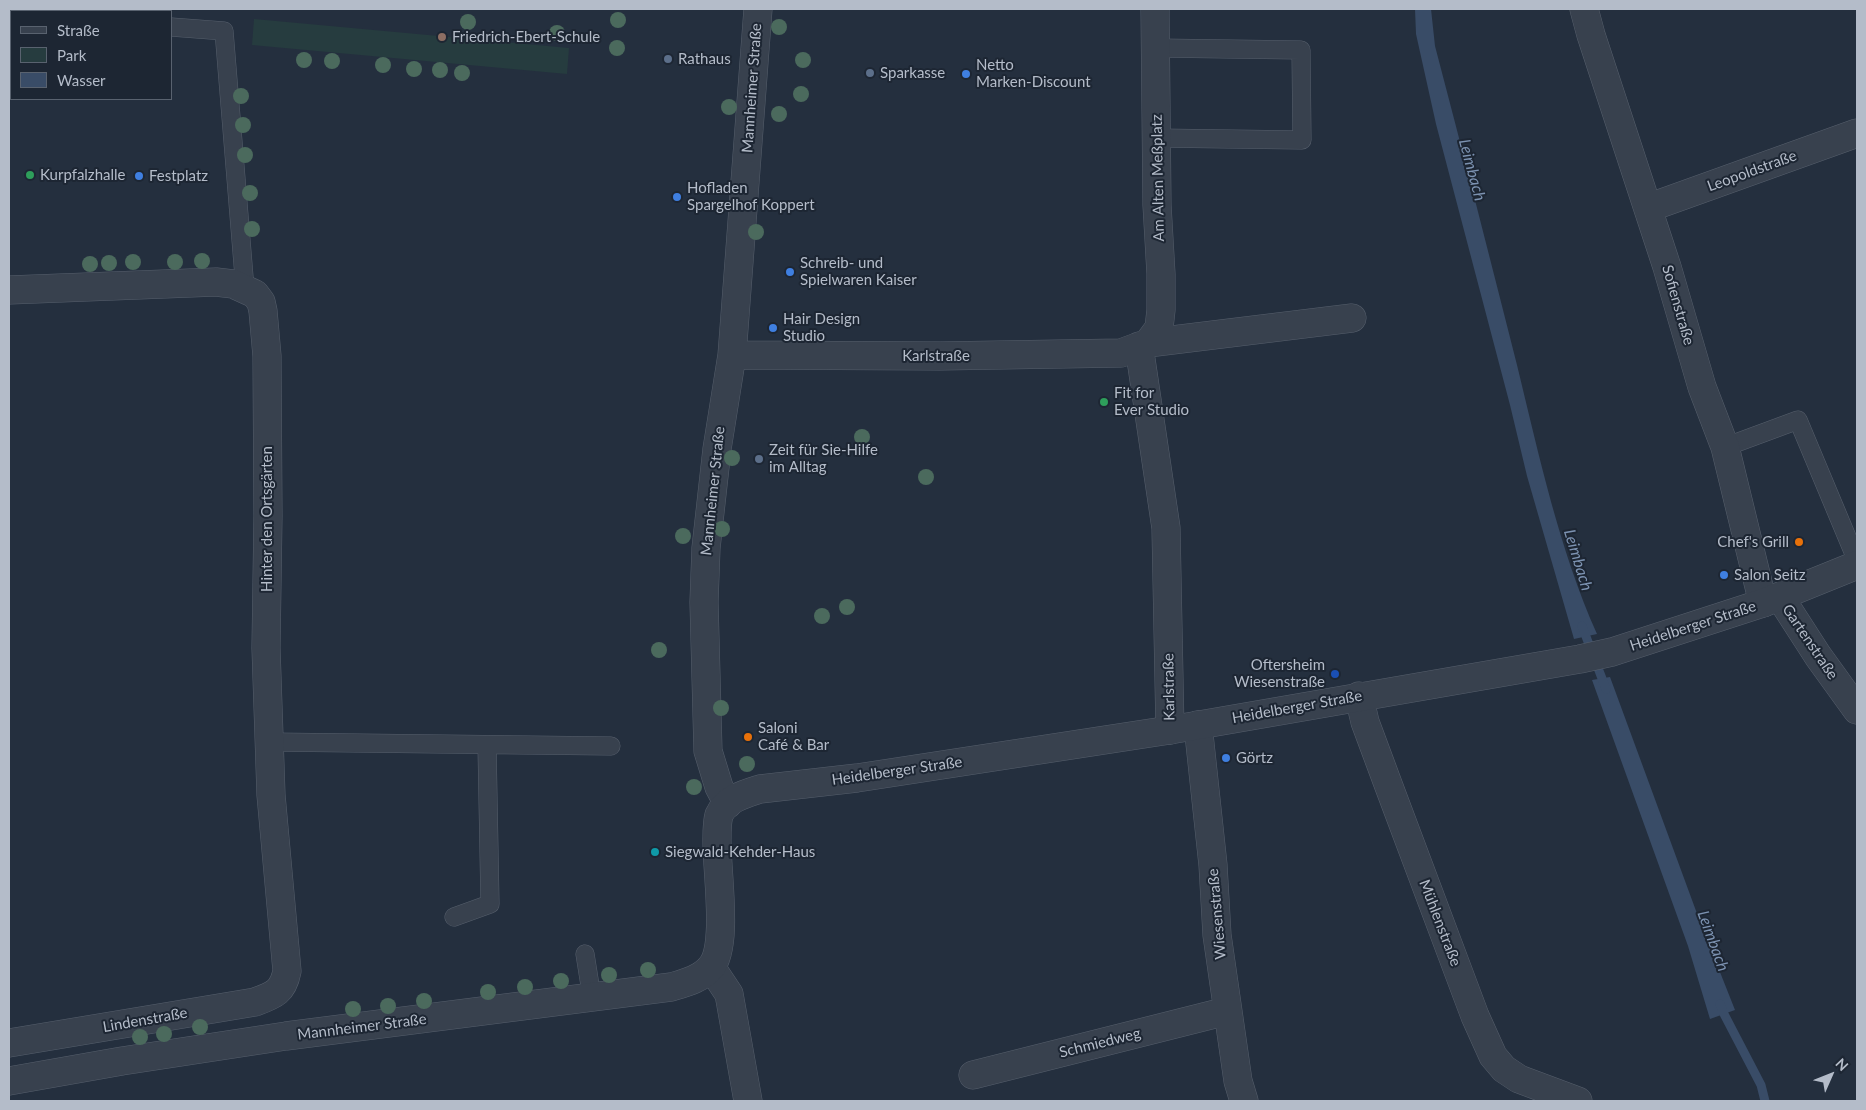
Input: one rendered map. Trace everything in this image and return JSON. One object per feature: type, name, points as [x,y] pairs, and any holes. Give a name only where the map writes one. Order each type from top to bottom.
[{"type":"street","name":"Mannheimer Straße","points":[[728,804],[718,787],[708,751],[704,602],[706,548],[711,496],[732,355],[758,9]]},
{"type":"street","name":"Am Alten Meßplatz","points":[[1143,354],[1159,328],[1161,310],[1157,205],[1155,9]]},
{"type":"street","name":"Sofienstraße","points":[[1584,9],[1667,267],[1702,387],[1725,447],[1772,600]]},
{"type":"street","name":"Leopoldstraße","points":[[1648,208],[1857,133]]},
{"type":"street","name":"Hinter den Ortsgärten","points":[[9,290],[216,282],[233,284],[245,289],[255,294],[261,302],[267,353],[268,516],[266,648],[271,795],[287,971],[285,982],[278,991]]},
{"type":"street","name":"Karlstraße","points":[[732,355],[940,356],[1143,354],[1352,318]]},
{"type":"street","name":"Karlstraße","points":[[1143,354],[1166,528],[1170,730]]},
{"type":"street","name":"Heidelberger Straße","points":[[728,804],[735,797],[760,789],[857,778],[1170,730],[1580,659],[1612,652],[1772,600],[1857,563]]},
{"type":"street","name":"Gartenstraße","points":[[1772,600],[1818,656],[1857,710]]},
{"type":"street","name":"Mühlenstraße","points":[[1359,696],[1365,722],[1388,784],[1475,1016],[1493,1056],[1504,1069],[1519,1079],[1578,1101]]},
{"type":"street","name":"Wiesenstraße","points":[[1198,725],[1213,864],[1217,935],[1238,1082],[1244,1101]]},
{"type":"street","points":[[728,804],[719,815],[717,846],[721,927],[720,946],[712,967],[728,994],[748,1101]]},
{"type":"street","name":"Mannheimer Straße","points":[[9,1081],[122,1061],[286,1036],[671,987],[686,983],[712,967]]},
{"type":"street","name":"Lindenstraße","points":[[9,1043],[255,1002],[278,991]]},
{"type":"street","name":"Schmiedweg","points":[[973,1075],[1227,1010]]},
{"type":"lane","points":[[172,27],[224,31],[245,289]]},
{"type":"lane","points":[[1156,48],[1300,50],[1302,140],[1156,138]]},
{"type":"lane","points":[[1725,447],[1798,420],[1857,563]]},
{"type":"lane","points":[[270,742],[611,746]]},
{"type":"lane","points":[[454,917],[490,904],[487,745]]},
{"type":"lane","points":[[585,954],[592,998]]},
{"type":"green space","points":[[254,19],[569,48],[567,74],[252,45]]},
{"type":"water","points":[[1415,9],[1431,9],[1435,46],[1551,501],[1572,569],[1597,634],[1574,639],[1527,476],[1436,124],[1416,34]]},
{"type":"water","points":[[1610,677],[1699,919],[1735,1010],[1710,1019],[1688,946],[1592,680]]},
{"type":"waterway","name":"Leimbach","points":[[1582,626],[1606,689]]},
{"type":"waterway","name":"Leimbach","points":[[1720,1004],[1761,1085],[1765,1101]]},
{"type":"place","name":"Friedrich-Ebert-Schule","points":[[442,37]]},
{"type":"place","name":"Rathaus","points":[[668,59]]},
{"type":"place","name":"Sparkasse","points":[[870,73]]},
{"type":"place","name":"Netto Marken-Discount","points":[[966,74]]},
{"type":"place","name":"Kurpfalzhalle","points":[[30,175]]},
{"type":"place","name":"Festplatz","points":[[139,176]]},
{"type":"place","name":"Hofladen Spargelhof Koppert","points":[[677,197]]},
{"type":"place","name":"Schreib- und Spielwaren Kaiser","points":[[790,272]]},
{"type":"place","name":"Hair Design Studio","points":[[773,328]]},
{"type":"place","name":"Fit for Ever Studio","points":[[1104,402]]},
{"type":"place","name":"Zeit für Sie-Hilfe im Alltag","points":[[759,459]]},
{"type":"place","name":"Chef's Grill","points":[[1799,542]]},
{"type":"place","name":"Salon Seitz","points":[[1724,575]]},
{"type":"place","name":"Oftersheim Wiesenstraße","points":[[1335,674]]},
{"type":"place","name":"Saloni Café & Bar","points":[[748,737]]},
{"type":"place","name":"Görtz","points":[[1226,758]]},
{"type":"place","name":"Siegwald-Kehder-Haus","points":[[655,852]]}]
